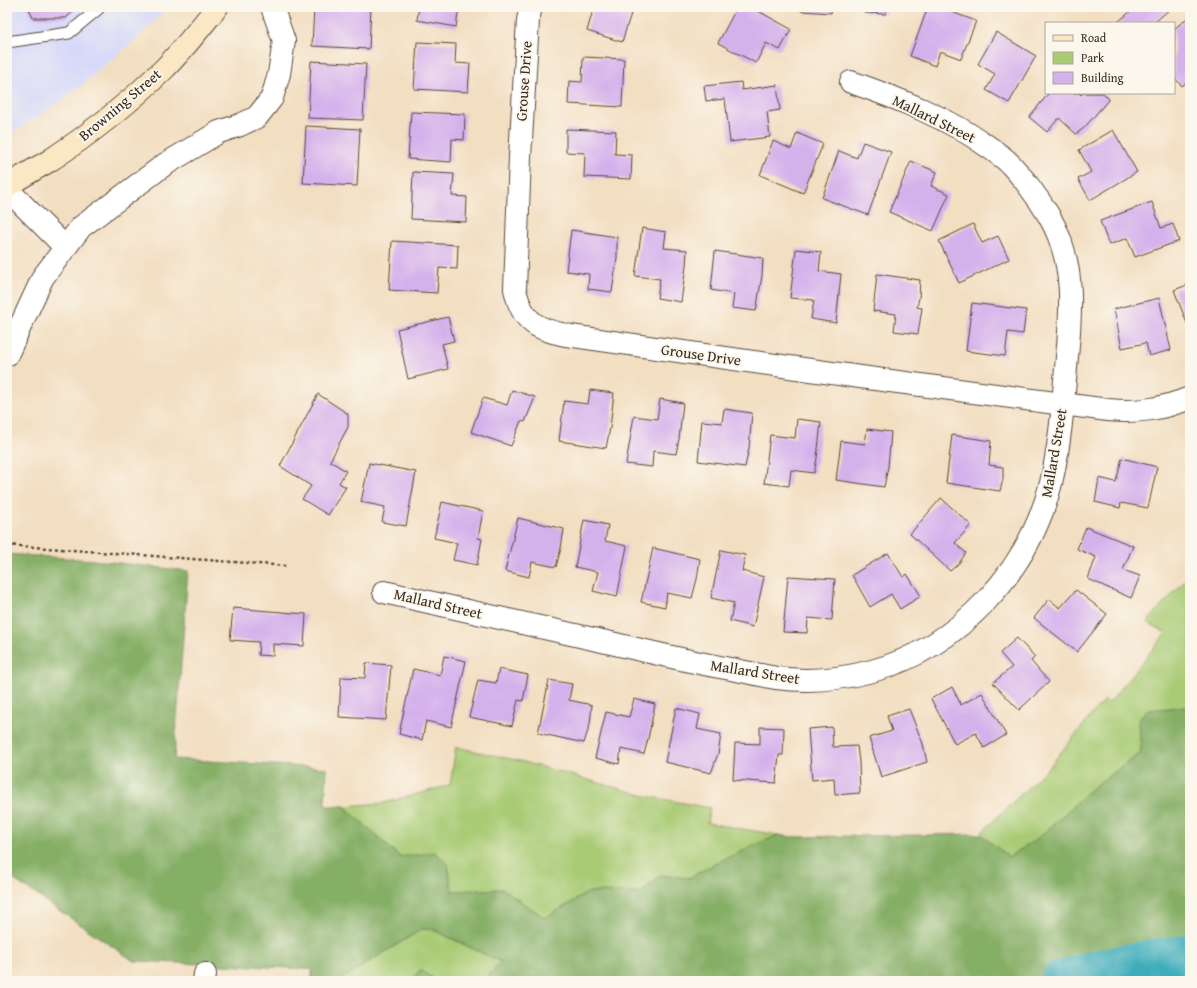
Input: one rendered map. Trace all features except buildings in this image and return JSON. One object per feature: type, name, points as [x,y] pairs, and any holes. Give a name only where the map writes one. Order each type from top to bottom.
[{"type":"street","name":"Browning Street","points":[[7,186],[49,160],[104,122],[136,96],[164,69],[217,7]]},
{"type":"street","points":[[7,355],[43,277],[81,228],[164,165],[218,132],[257,117],[272,98],[279,74],[284,41],[272,7]]},
{"type":"street","name":"Grouse Drive","points":[[531,7],[528,20],[520,156],[515,289],[517,300],[521,309],[534,324],[544,330],[572,336],[853,376],[1108,410],[1138,411],[1156,409],[1190,398]]},
{"type":"street","name":"Mallard Street","points":[[384,592],[680,659],[776,678],[800,680],[824,679],[871,671],[901,661],[916,654],[945,636],[975,612],[1000,585],[1009,574],[1027,545],[1044,505],[1055,461],[1063,404],[1071,319],[1071,294],[1068,265],[1051,219],[1038,199],[1006,160],[958,127],[923,110],[851,82]]},
{"type":"street","points":[[7,189],[65,247]]},
{"type":"lane","points":[[7,42],[69,33],[99,7]]},
{"type":"path","points":[[7,545],[286,566]]},
{"type":"shaded area","points":[[7,7],[168,7],[129,45],[77,89],[44,113],[7,136]]},
{"type":"green space","points":[[7,554],[94,560],[188,571],[174,759],[327,768],[325,806],[344,806],[400,857],[435,852],[448,864],[452,891],[503,889],[545,918],[589,892],[641,893],[660,875],[689,878],[720,861],[778,835],[791,837],[980,834],[1009,857],[1041,836],[1092,788],[1141,753],[1139,719],[1148,710],[1180,707],[1190,708],[1190,981],[1061,981],[1041,977],[1031,981],[484,981],[501,962],[432,929],[422,929],[338,981],[312,981],[312,969],[134,961],[7,875]]},
{"type":"green space","points":[[1190,575],[1190,708],[1180,707],[1139,720],[1141,753],[1092,788],[1041,836],[1009,857],[980,834],[1048,768],[1104,700],[1109,703],[1166,633],[1147,622]]},
{"type":"green space","points":[[456,747],[520,761],[646,796],[710,808],[707,823],[778,835],[720,861],[689,878],[660,875],[641,893],[589,892],[545,918],[503,889],[452,891],[448,864],[400,857],[344,806],[384,803],[450,785]]},
{"type":"green space","points":[[422,929],[431,929],[501,962],[484,981],[437,981],[420,970],[412,981],[338,981]]},
{"type":"green space","points":[[420,970],[437,981],[412,981]]},
{"type":"waterway","points":[[1060,981],[1094,970],[1190,954]]}]
